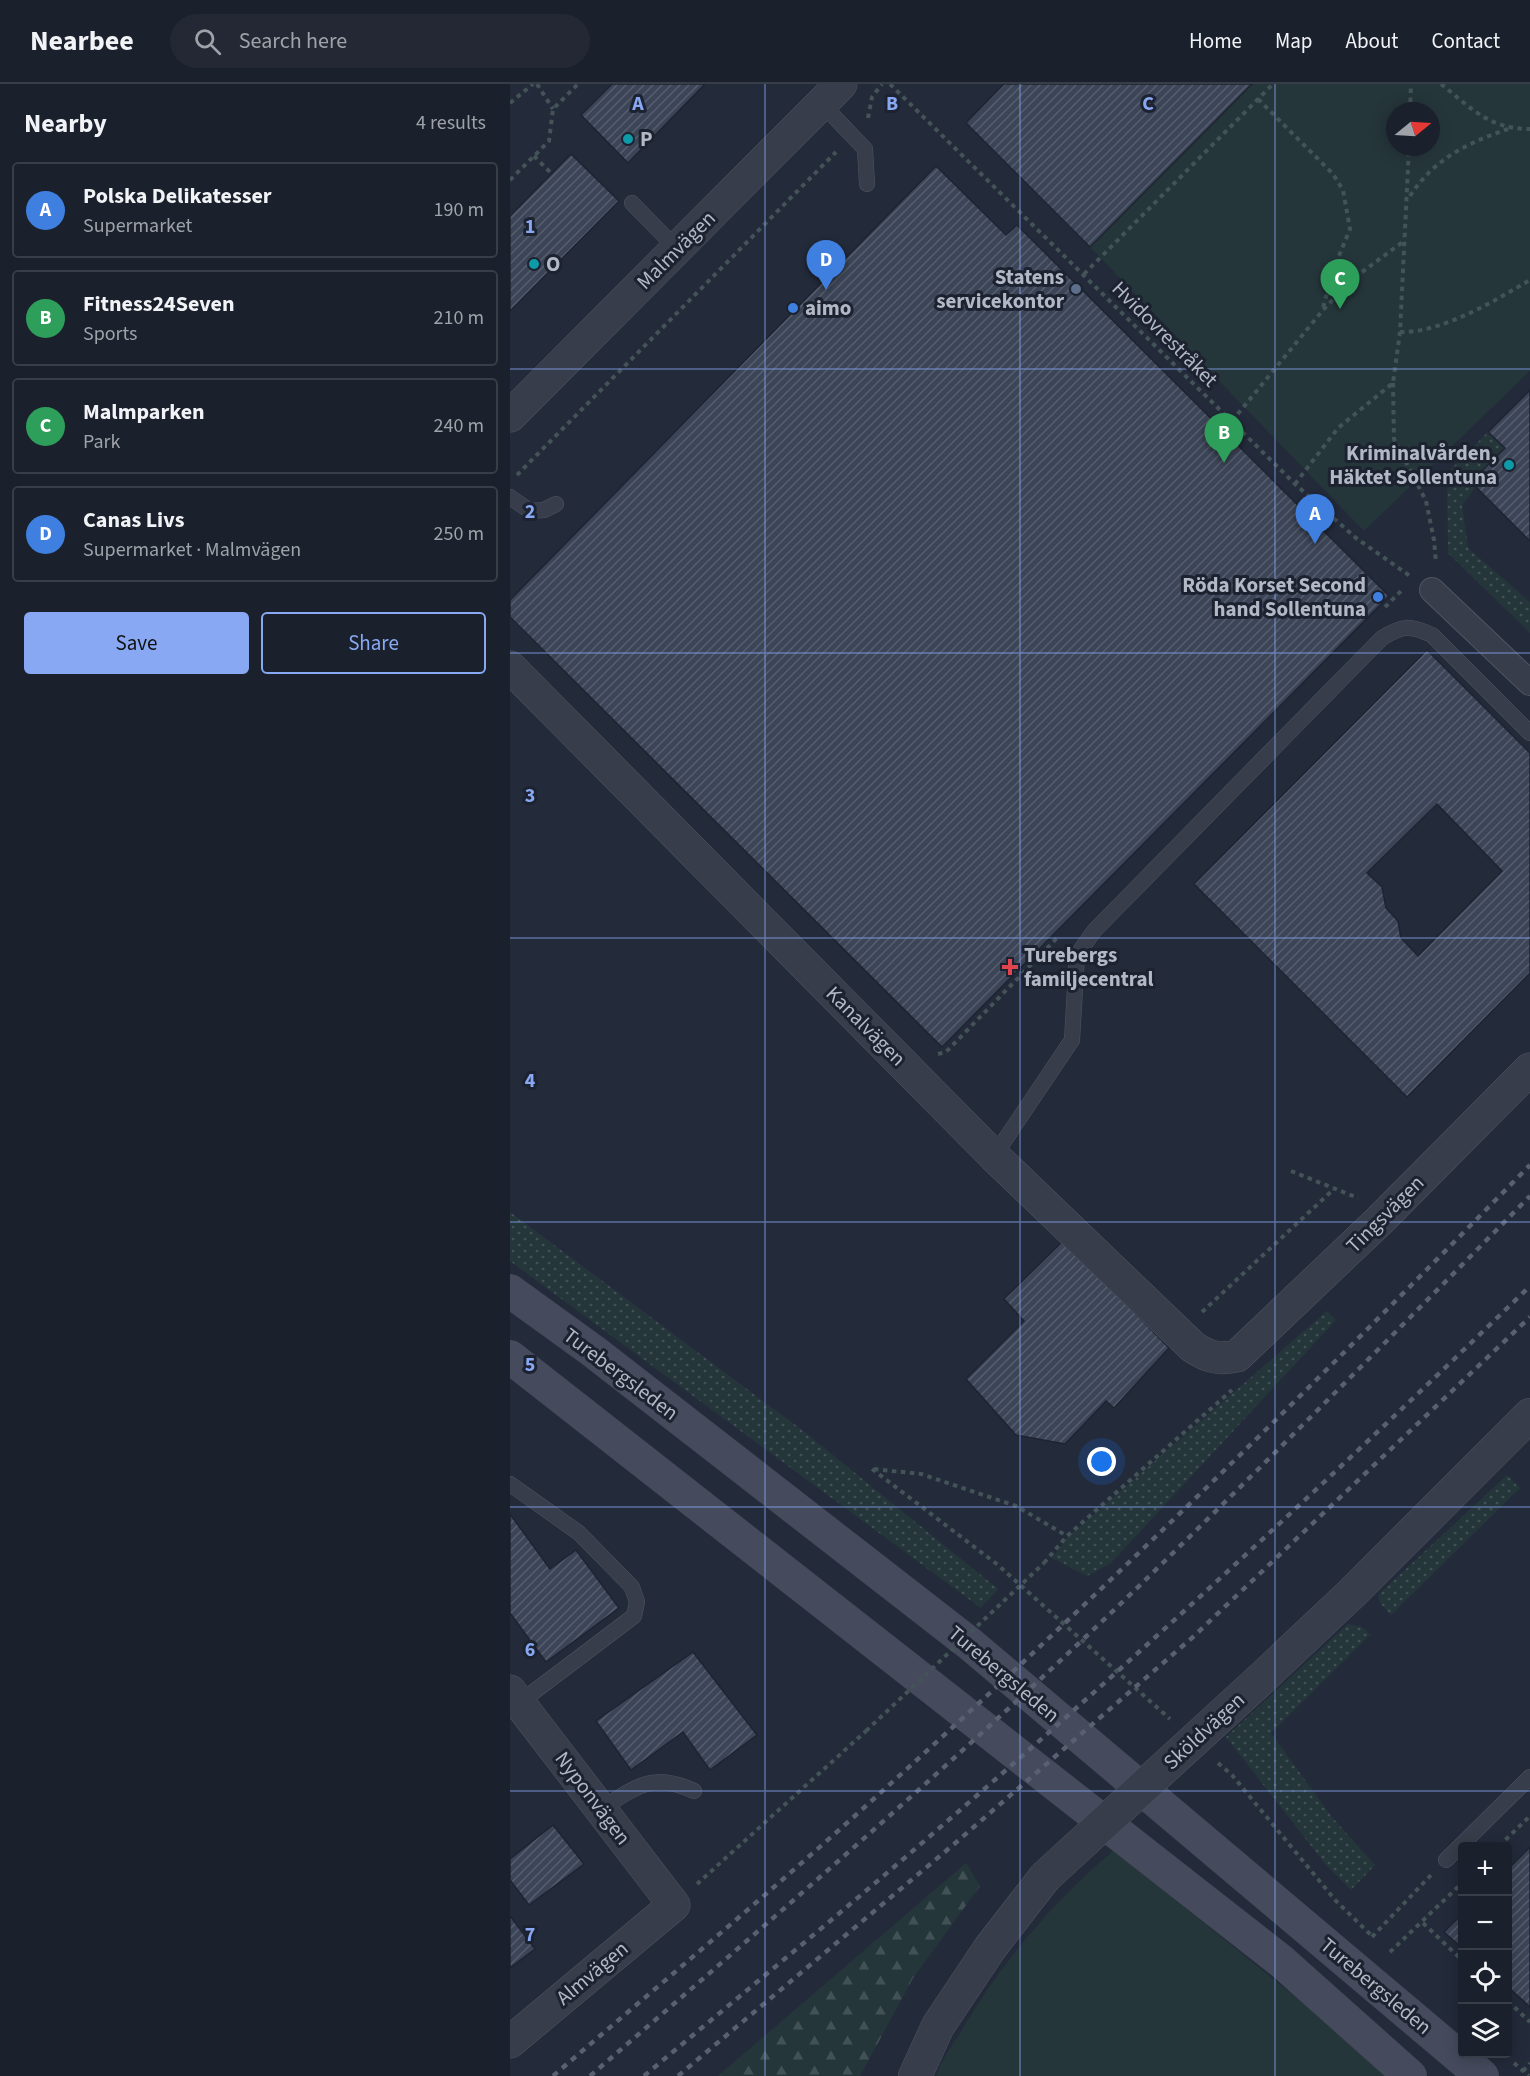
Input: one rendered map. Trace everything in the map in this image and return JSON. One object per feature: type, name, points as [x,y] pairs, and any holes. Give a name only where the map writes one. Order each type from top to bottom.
[{"type":"main road","name":"Turebergsleden","points":[[510,1291],[593,1351],[970,1644],[1482,2076]]},
{"type":"main road","name":"Turebergsleden","points":[[510,1357],[1281,1960],[1410,2076]]},
{"type":"street","name":"Malmvägen","points":[[510,416],[832,94]]},
{"type":"street","points":[[1432,590],[1530,683]]},
{"type":"street","name":"Kanalvägen","points":[[510,667],[994,1156],[1193,1347],[1207,1356],[1224,1359],[1238,1356]]},
{"type":"street","name":"Tingsvägen","points":[[1238,1356],[1379,1221],[1530,1069]]},
{"type":"street","name":"Sköldvägen","points":[[915,2076],[938,2026],[990,1948],[1045,1877],[1351,1594],[1530,1415]]},
{"type":"street","name":"Nyponvägen","points":[[515,1697],[674,1905]]},
{"type":"street","name":"Almvägen","points":[[510,2042],[674,1905]]},
{"type":"lane","points":[[832,94],[853,135],[865,149],[867,184]]},
{"type":"lane","points":[[632,203],[677,249]]},
{"type":"lane","points":[[510,497],[530,511],[544,510],[556,504]]},
{"type":"lane","points":[[994,1156],[1072,1040],[1077,955],[1094,931],[1382,638],[1399,628],[1415,628],[1431,635],[1530,733]]},
{"type":"lane","points":[[510,1484],[579,1533],[632,1587],[638,1602],[634,1616],[515,1697]]},
{"type":"lane","points":[[1446,1860],[1530,1777]]},
{"type":"lane","points":[[602,1809],[632,1789],[653,1780],[678,1783],[694,1791]]},
{"type":"path","points":[[510,102],[532,84]]},
{"type":"path","points":[[537,84],[553,110]]},
{"type":"path","points":[[510,180],[549,141],[553,110],[578,84]]},
{"type":"path","points":[[510,482],[853,135],[867,119],[872,97],[882,84]]},
{"type":"path","name":"Hvidovrestråket","points":[[890,84],[1295,484],[1356,538],[1432,590]]},
{"type":"path","points":[[1084,274],[1273,84]]},
{"type":"path","points":[[1410,102],[1411,84]]},
{"type":"path","points":[[1441,84],[1484,119],[1508,129]]},
{"type":"path","points":[[1258,99],[1333,174],[1343,190],[1350,229],[1334,268],[1323,310]]},
{"type":"path","points":[[1408,198],[1435,165],[1483,138],[1508,129],[1530,129]]},
{"type":"path","points":[[534,156],[552,174]]},
{"type":"path","points":[[1409,156],[1400,332],[1393,383],[1394,439],[1426,501],[1436,562],[1432,590]]},
{"type":"path","points":[[1232,422],[1323,310],[1354,278],[1404,241]]},
{"type":"path","points":[[1400,332],[1418,333],[1473,311],[1530,280]]},
{"type":"path","points":[[1295,484],[1338,428],[1393,383]]},
{"type":"path","points":[[937,1055],[946,1052],[1058,936]]},
{"type":"path","points":[[1291,1171],[1359,1199]]},
{"type":"path","points":[[1200,1315],[1335,1188]]},
{"type":"path","points":[[1067,1536],[1016,1506],[921,1474],[872,1469],[998,1565],[1174,1723]]},
{"type":"path","points":[[674,1905],[866,1731],[1044,1563]]},
{"type":"path","points":[[1216,1761],[1232,1775],[1336,1900],[1398,1960]]},
{"type":"path","points":[[1503,1842],[1530,1816]]},
{"type":"path","points":[[1372,1936],[1446,1860]]},
{"type":"path","points":[[1390,1952],[1423,1923],[1458,1887]]},
{"type":"path","points":[[1423,1923],[1458,1956]]},
{"type":"path","points":[[1511,2004],[1530,2022]]},
{"type":"path","points":[[1510,2059],[1529,2076]]},
{"type":"path","points":[[1523,2071],[1530,2063]]},
{"type":"green space","points":[[1252,84],[1530,84],[1530,371],[1364,531],[1090,247]]},
{"type":"green space","points":[[1488,432],[1505,448],[1462,505],[1468,548],[1530,602],[1530,633],[1448,553],[1447,473]]},
{"type":"green space","points":[[510,1212],[802,1430],[998,1589],[981,1608],[510,1261]]},
{"type":"green space","points":[[1327,1311],[1336,1320],[1111,1563],[1087,1576],[1052,1558],[1068,1537]]},
{"type":"green space","points":[[1507,1475],[1520,1488],[1391,1615],[1380,1603],[1378,1595]]},
{"type":"green space","points":[[1348,1624],[1362,1627],[1370,1635],[1271,1733],[1331,1816],[1375,1865],[1351,1890],[1326,1865],[1226,1737]]},
{"type":"green space","points":[[1114,1850],[1393,2076],[936,2076],[948,2052],[979,2003],[1013,1955],[1070,1890]]},
{"type":"green space","points":[[966,1863],[980,1886],[913,1978],[860,2076],[718,2076]]},
{"type":"building","name":"P","points":[[612,84],[705,84],[628,163],[581,115]]},
{"type":"building","points":[[1004,84],[1252,84],[1090,247],[966,123]]},
{"type":"building","name":"O","points":[[571,154],[619,201],[510,311],[510,216]]},
{"type":"building","points":[[936,166],[1006,235],[1017,225],[1389,596],[942,1047],[510,617],[510,600]]},
{"type":"building","name":"Kriminalvården, Häktet Sollentuna","points":[[1530,390],[1530,541],[1471,482],[1505,448],[1488,432]]},
{"type":"building","points":[[1427,650],[1530,753],[1530,973],[1407,1097],[1194,884]],"holes":[[[1437,804],[1502,871],[1418,956],[1401,938],[1398,921],[1386,908],[1382,887],[1367,873]]]},
{"type":"building","points":[[1064,1240],[1169,1348],[1114,1408],[1106,1401],[1065,1444],[1016,1435],[966,1379],[1024,1321],[1004,1299]]},
{"type":"building","points":[[510,1514],[550,1569],[576,1550],[619,1608],[546,1662],[510,1613]]},
{"type":"building","points":[[693,1652],[757,1735],[710,1770],[683,1732],[631,1770],[596,1721]]},
{"type":"building","points":[[553,1825],[584,1864],[529,1905],[510,1880],[510,1859]]},
{"type":"building","points":[[1530,1847],[1530,2007],[1512,1991],[1512,1865]]},
{"type":"building","points":[[510,1916],[535,1949],[510,1968]]},
{"type":"building","points":[[1458,1918],[1458,1944],[1444,1932]]},
{"type":"railway","points":[[553,2076],[847,1823],[1052,1635],[1293,1403],[1530,1165]]},
{"type":"railway","points":[[590,2076],[866,1836],[1070,1652],[1235,1492],[1530,1196]]},
{"type":"railway","points":[[644,2076],[828,1923],[1013,1764],[1311,1494],[1530,1286]]},
{"type":"railway","points":[[678,2076],[953,1845],[1193,1637],[1530,1317]]},
{"type":"place","name":"P","points":[[628,139]]},
{"type":"place","name":"O","points":[[534,264]]},
{"type":"place","name":"Statens servicekontor","points":[[1076,289]]},
{"type":"place","name":"Canas Livs","points":[[826,290]]},
{"type":"place","name":"aimo","points":[[793,308]]},
{"type":"place","name":"Malmparken","points":[[1340,309]]},
{"type":"place","name":"Fitness24Seven","points":[[1224,463]]},
{"type":"place","name":"Kriminalvården, Häktet Sollentuna","points":[[1509,465]]},
{"type":"place","name":"Polska Delikatesser","points":[[1315,544]]},
{"type":"place","name":"Röda Korset Second hand Sollentuna","points":[[1378,597]]},
{"type":"place","name":"Turebergs familjecentral","points":[[1010,967]]}]
